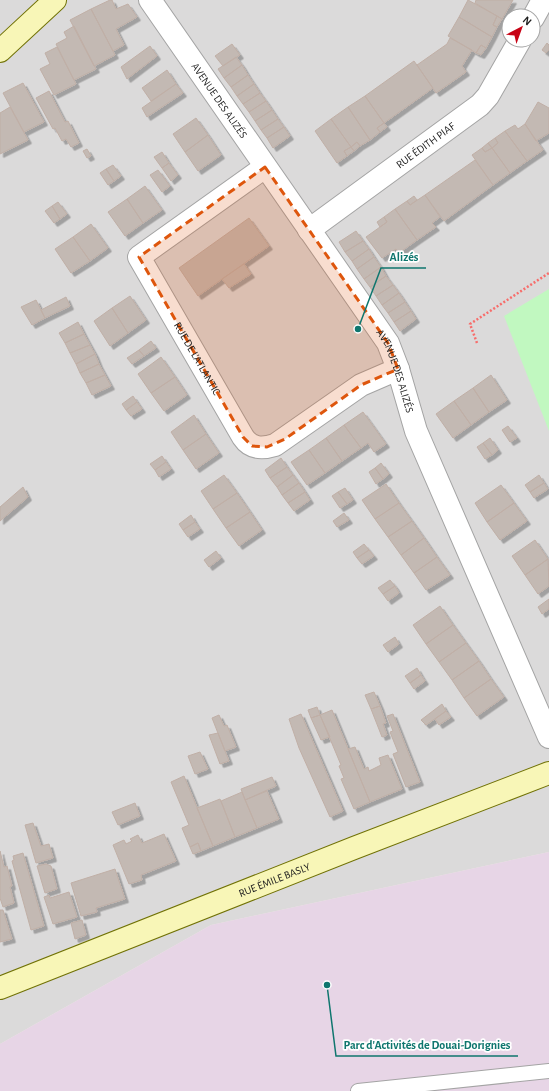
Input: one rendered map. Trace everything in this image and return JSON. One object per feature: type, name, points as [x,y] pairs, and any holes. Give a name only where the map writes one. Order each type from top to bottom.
[{"type":"street","points":[[0,51],[55,0]]},
{"type":"street","name":"AVENUE DES ALIZÉS","points":[[150,0],[388,343],[398,369],[421,445],[545,711],[549,737]]},
{"type":"street","name":"RUE ÉDITH PIAF","points":[[309,230],[480,105],[488,96],[515,48]]},
{"type":"street","name":"RUE DE L'ATLANTIC","points":[[265,167],[139,257],[243,437],[252,446],[267,447],[275,444],[361,385],[398,369]]},
{"type":"street","name":"RUE ÉMILE BASLY","points":[[0,988],[304,867],[549,773]]},
{"type":"lane","points":[[358,1091],[549,1071]]},
{"type":"path","points":[[477,343],[470,324],[549,273]]},
{"type":"highlighted area","points":[[265,167],[388,343],[398,369],[361,385],[285,439],[267,447],[252,446],[243,437],[139,257]]},
{"type":"shaded area","points":[[0,0],[549,0],[549,852],[211,925],[0,1044]]},
{"type":"shaded area","points":[[549,852],[549,1091],[0,1091],[0,1044],[211,925]]},
{"type":"green space","points":[[549,289],[549,431],[504,316]]},
{"type":"building","points":[[112,0],[116,9],[128,4],[137,17],[116,29],[124,45],[113,51],[91,9]]},
{"type":"building","points":[[468,0],[497,16],[493,25],[497,27],[492,37],[459,17]]},
{"type":"building","points":[[476,0],[513,0],[508,8],[501,8],[501,18],[475,3]]},
{"type":"building","points":[[91,9],[115,55],[94,66],[70,20]]},
{"type":"building","points":[[497,16],[501,18],[497,27],[493,25]]},
{"type":"building","points":[[459,17],[492,37],[486,48],[481,45],[476,53],[448,36]]},
{"type":"building","points":[[74,26],[96,69],[74,80],[56,44],[67,38],[64,32]]},
{"type":"building","points":[[450,38],[472,50],[462,66],[466,72],[436,93],[417,65],[447,44]]},
{"type":"building","points":[[547,43],[549,45],[549,50],[546,53],[542,50]]},
{"type":"building","points":[[232,44],[240,55],[223,66],[215,56]]},
{"type":"building","points":[[481,45],[486,48],[481,55],[476,53]]},
{"type":"building","points":[[150,46],[157,56],[127,79],[121,67]]},
{"type":"building","points":[[57,47],[76,84],[54,95],[40,69],[50,64],[45,53]]},
{"type":"building","points":[[236,57],[242,65],[224,78],[218,69]]},
{"type":"building","points":[[414,61],[433,88],[384,123],[365,96]]},
{"type":"building","points":[[242,65],[248,75],[231,87],[224,78]]},
{"type":"building","points":[[167,70],[176,84],[151,101],[142,88]]},
{"type":"building","points":[[248,75],[254,84],[237,96],[231,87]]},
{"type":"building","points":[[23,83],[44,122],[24,132],[3,93]]},
{"type":"building","points":[[176,84],[183,93],[147,117],[142,108]]},
{"type":"building","points":[[254,84],[260,93],[243,104],[237,96]]},
{"type":"building","points":[[49,91],[65,122],[68,121],[79,143],[71,147],[66,139],[62,141],[55,128],[53,129],[36,98]]},
{"type":"building","points":[[260,93],[266,101],[249,112],[243,104]]},
{"type":"building","points":[[365,96],[384,123],[377,128],[380,132],[370,140],[348,107]]},
{"type":"building","points":[[266,101],[272,110],[255,121],[249,112]]},
{"type":"building","points":[[538,102],[549,108],[549,133],[536,141],[525,124]]},
{"type":"building","points":[[10,107],[28,140],[0,154],[0,113]]},
{"type":"building","points":[[348,107],[370,140],[360,146],[357,142],[351,147],[331,119]]},
{"type":"building","points":[[272,110],[278,119],[261,130],[255,121]]},
{"type":"building","points":[[196,118],[208,135],[185,152],[173,134]]},
{"type":"building","points":[[278,119],[284,127],[267,138],[261,130]]},
{"type":"building","points":[[331,119],[351,147],[344,151],[347,156],[337,163],[315,131]]},
{"type":"building","points":[[384,123],[387,127],[380,132],[377,128]]},
{"type":"building","points":[[525,124],[543,150],[527,161],[505,131],[515,125],[518,129]]},
{"type":"building","points":[[284,127],[290,136],[273,148],[267,138]]},
{"type":"building","points":[[505,131],[527,161],[510,173],[492,148],[498,143],[495,138]]},
{"type":"building","points":[[208,135],[221,155],[198,171],[185,152]]},
{"type":"building","points":[[495,138],[498,143],[492,148],[488,143]]},
{"type":"building","points":[[357,142],[360,146],[354,151],[351,147]]},
{"type":"building","points":[[488,143],[492,148],[485,152],[482,148]]},
{"type":"building","points":[[351,147],[354,151],[347,156],[344,151]]},
{"type":"building","points":[[482,148],[485,152],[492,148],[510,173],[493,185],[472,155]]},
{"type":"building","points":[[87,149],[91,156],[87,158],[83,151]]},
{"type":"building","points":[[162,152],[169,163],[162,168],[154,157]]},
{"type":"building","points":[[475,160],[493,185],[444,221],[425,195]]},
{"type":"building","points":[[169,163],[178,175],[171,181],[162,168]]},
{"type":"building","points":[[113,165],[121,176],[114,181],[106,169]]},
{"type":"building","points":[[106,169],[114,181],[108,185],[100,173]]},
{"type":"building","points":[[158,170],[170,186],[162,192],[150,175]]},
{"type":"building","points":[[145,186],[162,210],[143,223],[127,199]]},
{"type":"building","points":[[425,195],[440,217],[432,223],[436,227],[417,240],[395,209],[407,201],[410,205]]},
{"type":"building","points":[[414,196],[417,200],[410,205],[407,201]]},
{"type":"building","points":[[127,199],[143,223],[125,236],[108,212]]},
{"type":"building","points":[[58,202],[67,214],[60,219],[52,206]]},
{"type":"building","points":[[52,206],[60,219],[54,223],[45,211]]},
{"type":"building","points":[[395,209],[417,240],[399,253],[396,249],[382,258],[366,237],[387,222],[384,217]]},
{"type":"building","points":[[384,217],[387,222],[380,227],[377,222]]},
{"type":"building","points":[[249,218],[269,246],[198,296],[179,268]]},
{"type":"building","points":[[91,224],[108,248],[90,261],[73,237]]},
{"type":"building","points":[[356,231],[363,241],[345,252],[339,242]]},
{"type":"building","points":[[73,237],[90,261],[71,273],[55,249]]},
{"type":"building","points":[[363,241],[369,249],[352,261],[345,252]]},
{"type":"building","points":[[369,249],[374,257],[357,269],[352,261]]},
{"type":"building","points":[[374,257],[381,267],[364,279],[357,269]]},
{"type":"building","points":[[244,264],[251,274],[229,288],[222,279]]},
{"type":"building","points":[[381,267],[386,276],[370,287],[364,279]]},
{"type":"building","points":[[386,276],[393,285],[376,296],[370,287]]},
{"type":"building","points":[[393,285],[399,293],[382,305],[376,296]]},
{"type":"building","points":[[399,293],[405,302],[388,313],[382,305]]},
{"type":"building","points":[[130,296],[146,320],[128,333],[112,308]]},
{"type":"building","points":[[66,297],[70,306],[45,318],[41,310]]},
{"type":"building","points":[[36,300],[45,318],[32,325],[21,307]]},
{"type":"building","points":[[405,302],[411,311],[394,322],[388,313]]},
{"type":"building","points":[[112,308],[128,333],[110,346],[94,321]]},
{"type":"building","points":[[411,311],[416,319],[400,331],[394,322]]},
{"type":"building","points":[[78,322],[84,334],[65,343],[59,333]]},
{"type":"building","points":[[84,334],[90,345],[70,353],[65,343]]},
{"type":"building","points":[[151,341],[156,348],[144,356],[139,350]]},
{"type":"building","points":[[90,345],[95,354],[76,364],[70,353]]},
{"type":"building","points":[[139,350],[144,356],[132,364],[127,358]]},
{"type":"building","points":[[95,354],[99,364],[80,373],[76,364]]},
{"type":"building","points":[[161,357],[175,377],[151,393],[138,374]]},
{"type":"building","points":[[99,364],[105,375],[86,383],[80,373]]},
{"type":"building","points":[[105,375],[111,386],[92,395],[86,383]]},
{"type":"building","points":[[491,375],[507,400],[489,412],[473,388]]},
{"type":"building","points":[[175,377],[187,395],[164,411],[151,393]]},
{"type":"building","points":[[473,388],[489,412],[471,425],[454,401]]},
{"type":"building","points":[[133,396],[137,402],[126,410],[122,404]]},
{"type":"building","points":[[454,401],[471,425],[453,438],[436,414]]},
{"type":"building","points":[[137,402],[142,409],[131,416],[126,410]]},
{"type":"building","points":[[363,412],[386,444],[374,452],[368,443],[361,448],[344,425]]},
{"type":"building","points":[[194,415],[206,434],[183,450],[171,432]]},
{"type":"building","points":[[344,425],[361,448],[342,461],[326,438]]},
{"type":"building","points":[[508,426],[517,438],[510,442],[502,430]]},
{"type":"building","points":[[206,434],[219,453],[196,469],[183,450]]},
{"type":"building","points":[[326,438],[342,461],[325,473],[309,450]]},
{"type":"building","points":[[490,438],[498,450],[492,455],[483,443]]},
{"type":"building","points":[[483,443],[492,455],[485,459],[477,447]]},
{"type":"building","points":[[309,450],[325,473],[307,485],[291,462]]},
{"type":"building","points":[[162,456],[166,462],[155,470],[150,464]]},
{"type":"building","points":[[281,458],[287,467],[270,478],[265,470]]},
{"type":"building","points":[[166,462],[171,469],[159,477],[155,470]]},
{"type":"building","points":[[381,463],[389,474],[383,479],[375,468]]},
{"type":"building","points":[[287,467],[293,475],[277,487],[270,478]]},
{"type":"building","points":[[375,468],[383,479],[376,484],[369,472]]},
{"type":"building","points":[[224,475],[237,493],[213,509],[201,491]]},
{"type":"building","points":[[293,475],[299,483],[282,495],[277,487]]},
{"type":"building","points":[[539,475],[544,483],[530,492],[525,485]]},
{"type":"building","points":[[299,483],[305,492],[288,503],[282,495]]},
{"type":"building","points":[[544,483],[548,489],[534,498],[530,492]]},
{"type":"building","points":[[386,484],[399,503],[375,519],[362,500]]},
{"type":"building","points":[[501,485],[514,503],[487,522],[475,503]]},
{"type":"building","points":[[23,487],[28,497],[0,521],[0,507]]},
{"type":"building","points":[[345,488],[353,500],[347,504],[338,492]]},
{"type":"building","points":[[305,492],[310,500],[294,511],[288,503]]},
{"type":"building","points":[[338,492],[347,504],[340,508],[332,496]]},
{"type":"building","points":[[237,493],[250,512],[226,528],[213,509]]},
{"type":"building","points":[[399,503],[412,521],[388,537],[375,519]]},
{"type":"building","points":[[514,503],[527,521],[500,540],[487,522]]},
{"type":"building","points":[[250,512],[262,530],[239,546],[226,528]]},
{"type":"building","points":[[344,513],[349,520],[337,527],[333,521]]},
{"type":"building","points":[[191,515],[195,522],[183,530],[179,524]]},
{"type":"building","points":[[412,521],[424,538],[401,555],[388,537]]},
{"type":"building","points":[[195,522],[200,529],[188,537],[183,530]]},
{"type":"building","points":[[424,538],[437,557],[414,573],[401,555]]},
{"type":"building","points":[[535,540],[548,559],[525,575],[512,556]]},
{"type":"building","points":[[364,544],[369,550],[357,558],[353,552]]},
{"type":"building","points":[[369,550],[374,556],[362,564],[357,558]]},
{"type":"building","points":[[216,551],[221,558],[209,567],[204,560]]},
{"type":"building","points":[[437,557],[450,575],[426,590],[414,573]]},
{"type":"building","points":[[548,559],[549,586],[538,594],[525,575]]},
{"type":"building","points":[[390,580],[395,586],[383,594],[378,588]]},
{"type":"building","points":[[395,586],[399,593],[388,601],[383,594]]},
{"type":"building","points":[[549,599],[549,609],[542,614],[538,607]]},
{"type":"building","points":[[440,606],[453,625],[426,644],[413,625]]},
{"type":"building","points":[[453,625],[466,643],[439,662],[426,644]]},
{"type":"building","points":[[395,637],[399,644],[388,652],[383,645]]},
{"type":"building","points":[[466,643],[479,661],[452,680],[439,662]]},
{"type":"building","points":[[479,661],[491,679],[464,698],[452,680]]},
{"type":"building","points":[[417,668],[421,675],[410,683],[405,676]]},
{"type":"building","points":[[421,675],[425,681],[414,689],[410,683]]},
{"type":"building","points":[[491,679],[504,697],[477,716],[464,698]]},
{"type":"building","points":[[374,692],[380,706],[371,709],[365,695]]},
{"type":"building","points":[[442,704],[446,711],[426,725],[421,720]]},
{"type":"building","points":[[380,706],[386,723],[383,724],[387,735],[382,737],[371,709]]},
{"type":"building","points":[[317,707],[320,715],[311,718],[308,710]]},
{"type":"building","points":[[332,710],[370,802],[354,809],[341,779],[344,778],[339,766],[341,765],[320,715]]},
{"type":"building","points":[[446,711],[451,717],[439,725],[435,719]]},
{"type":"building","points":[[301,714],[343,811],[330,817],[299,748],[289,719]]},
{"type":"building","points":[[393,714],[420,782],[406,787],[393,754],[398,752],[390,732],[393,731],[387,716]]},
{"type":"building","points":[[219,715],[224,726],[227,725],[236,747],[225,751],[212,718]]},
{"type":"building","points":[[320,715],[330,737],[321,740],[311,718]]},
{"type":"building","points":[[218,733],[229,761],[220,764],[209,735]]},
{"type":"building","points":[[355,747],[364,769],[368,767],[369,771],[381,765],[379,758],[388,755],[402,789],[370,802],[348,749]]},
{"type":"building","points":[[200,752],[208,769],[195,774],[188,756]]},
{"type":"building","points":[[184,776],[213,846],[201,851],[198,843],[190,847],[182,828],[189,825],[171,782]]},
{"type":"building","points":[[272,777],[276,786],[245,800],[241,789]]},
{"type":"building","points":[[267,791],[279,819],[257,828],[245,800]]},
{"type":"building","points":[[242,792],[257,828],[235,837],[221,801]]},
{"type":"building","points":[[220,799],[235,837],[213,846],[197,808]]},
{"type":"building","points":[[135,803],[140,816],[118,825],[112,812]]},
{"type":"building","points":[[33,823],[41,846],[49,844],[53,858],[36,863],[25,825]]},
{"type":"building","points":[[164,834],[176,861],[141,875],[142,880],[129,884],[113,845],[124,840],[126,844],[132,841],[130,839],[138,835],[142,843]]},
{"type":"building","points":[[198,843],[201,851],[193,854],[190,847]]},
{"type":"building","points":[[0,851],[4,867],[7,866],[14,903],[3,907],[0,898]]},
{"type":"building","points":[[23,853],[44,926],[31,930],[12,861],[14,860],[13,856]]},
{"type":"building","points":[[46,864],[51,866],[57,889],[45,893],[37,866]]},
{"type":"building","points":[[115,869],[125,899],[96,908],[97,912],[81,916],[71,883]]},
{"type":"building","points":[[69,892],[77,917],[53,924],[44,897],[49,895],[50,898]]},
{"type":"building","points":[[0,910],[3,910],[12,939],[0,942]]},
{"type":"building","points":[[82,920],[86,935],[75,939],[71,923]]},
{"type":"place","name":"Alizés","points":[[358,329]]},
{"type":"place","name":"Parc d'Activités de Douai-Dorignies","points":[[327,985]]}]
